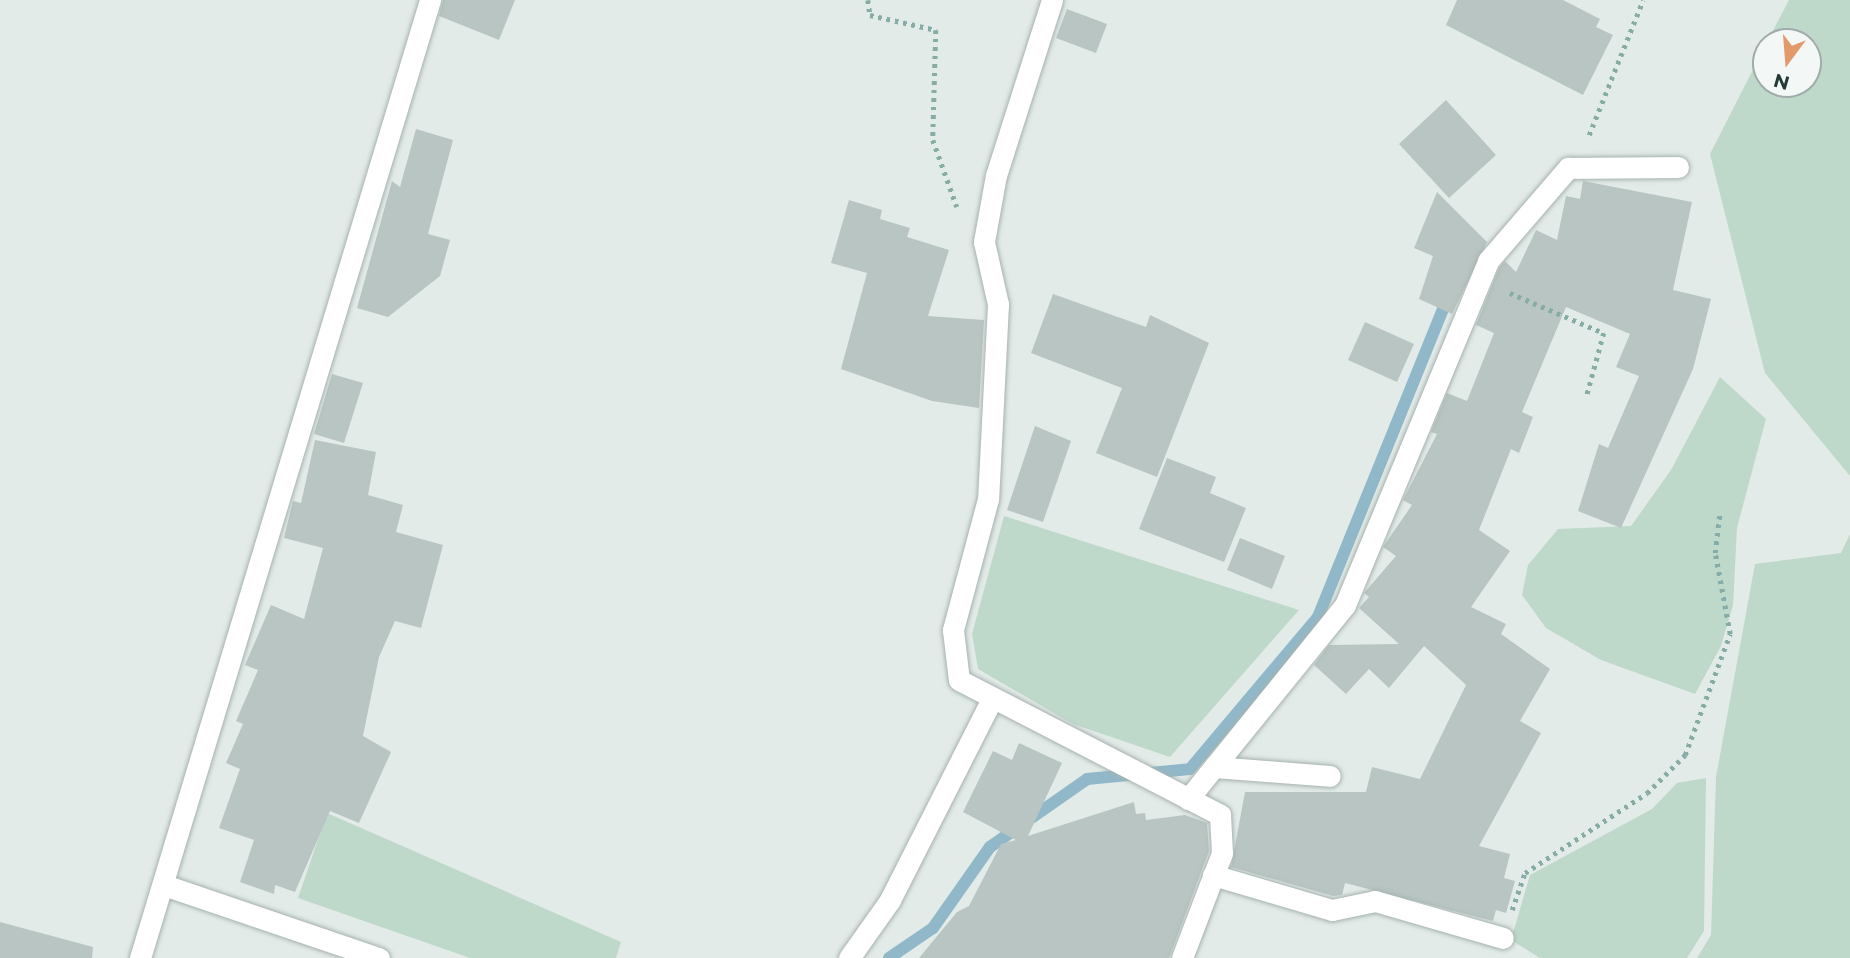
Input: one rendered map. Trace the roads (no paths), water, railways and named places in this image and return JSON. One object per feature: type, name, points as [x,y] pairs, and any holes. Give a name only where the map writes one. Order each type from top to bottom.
[{"type":"street","points":[[140,958],[430,0]]},
{"type":"street","points":[[1052,0],[996,175],[984,243],[998,304],[988,499],[953,630],[959,680],[991,701],[1220,815],[1222,853],[1182,958]]},
{"type":"street","points":[[1181,796],[1214,767],[1345,605],[1488,261],[1568,168],[1678,167]]},
{"type":"street","points":[[849,958],[890,900],[991,701]]},
{"type":"street","points":[[1214,767],[1331,776]]},
{"type":"street","points":[[1213,875],[1332,909],[1375,901],[1503,938]]},
{"type":"street","points":[[164,885],[379,958]]},
{"type":"waterway","points":[[889,958],[933,928],[990,847],[1087,779],[1190,769],[1318,617],[1449,295]]}]
